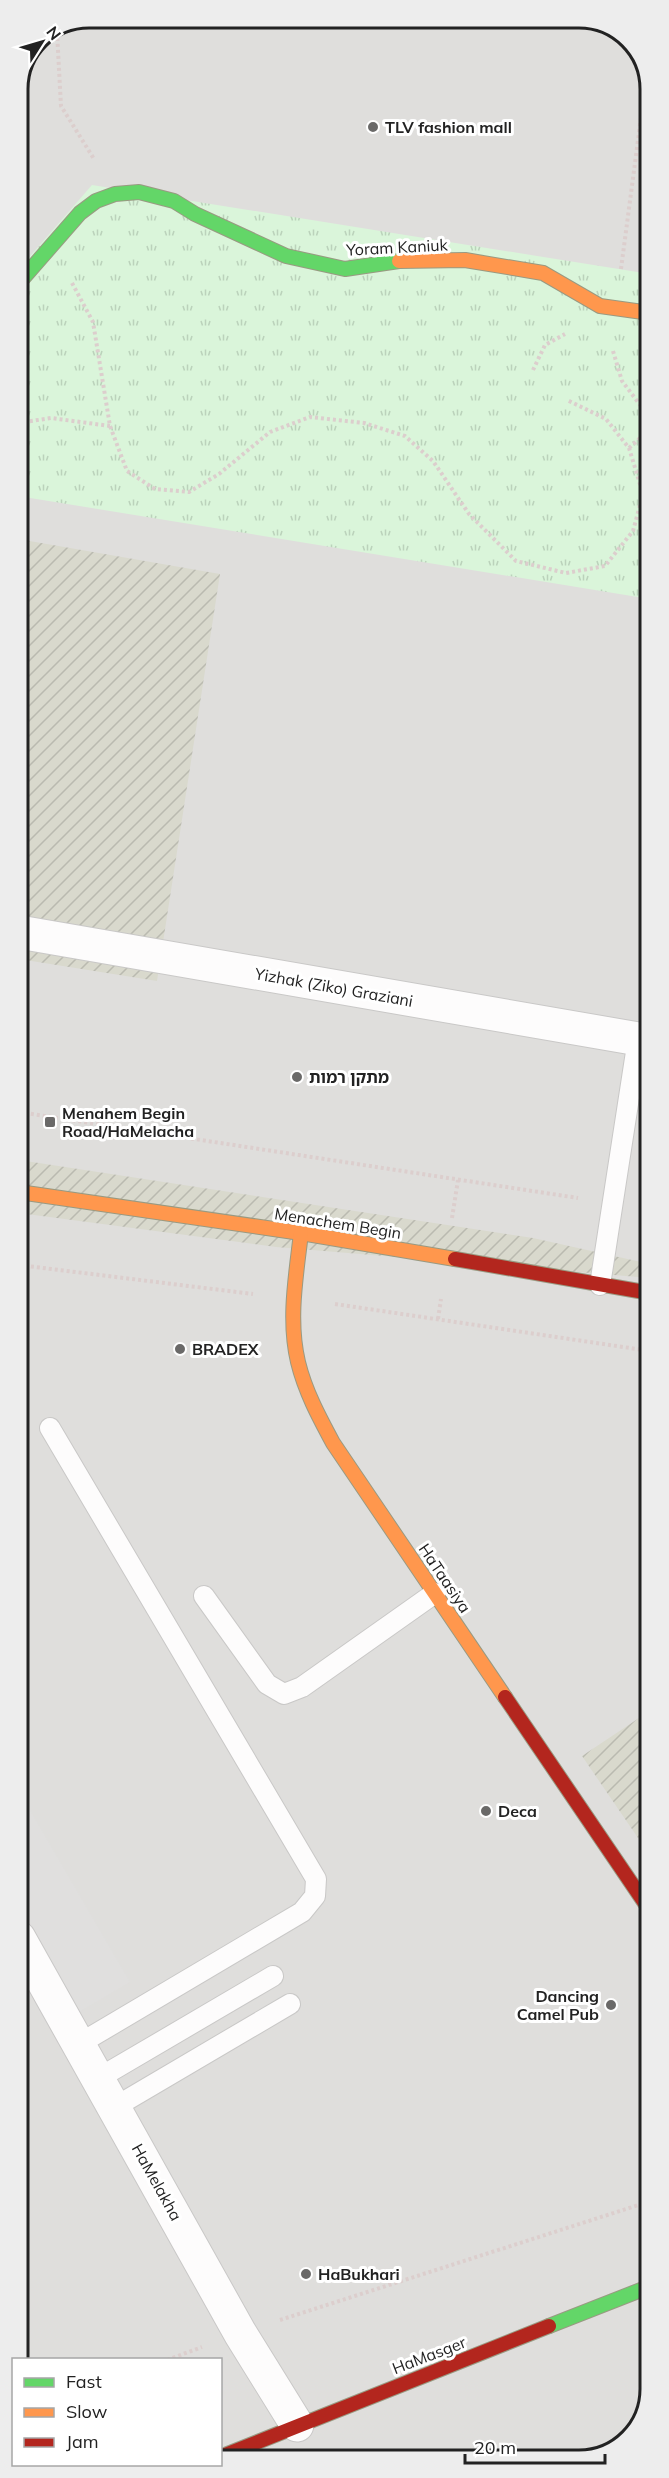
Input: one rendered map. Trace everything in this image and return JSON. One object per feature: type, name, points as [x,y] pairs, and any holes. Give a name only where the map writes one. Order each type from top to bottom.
[{"type":"street","name":"Yoram Kaniuk","points":[[28,273],[80,213],[96,201],[115,194],[139,192],[174,201],[195,214],[286,256],[345,269],[396,261],[465,260],[543,273],[600,306],[640,312]]},
{"type":"street","name":"Yizhak (Ziko) Graziani","points":[[28,934],[640,1039]]},
{"type":"street","name":"Menachem Begin","points":[[28,1193],[301,1233],[640,1291]]},
{"type":"street","name":"HaTaasiya","points":[[301,1233],[294,1332],[298,1363],[312,1403],[333,1443],[640,1896]]},
{"type":"street","name":"HaMelakha","points":[[28,1954],[240,2333],[297,2425]]},
{"type":"street","name":"HaMasger","points":[[239,2449],[640,2290]]},
{"type":"lane","points":[[600,1285],[612,1204],[640,1060]]},
{"type":"lane","points":[[50,1428],[316,1879],[315,1896],[302,1912],[79,2044]]},
{"type":"lane","points":[[204,1596],[267,1684],[284,1694],[302,1687],[435,1593]]},
{"type":"lane","points":[[99,2078],[273,1976]]},
{"type":"lane","points":[[115,2107],[290,2004]]},
{"type":"path","points":[[57,38],[62,106],[115,194]]},
{"type":"path","points":[[640,129],[615,309],[612,348],[622,381],[640,405]]},
{"type":"path","points":[[52,246],[59,265],[75,287],[93,322],[110,426],[127,471],[155,489],[189,492],[219,474],[270,432],[310,417],[364,423],[405,436],[433,461],[469,514],[516,561],[566,573],[605,566],[633,531],[640,505]]},
{"type":"path","points":[[533,370],[545,345],[567,333]]},
{"type":"path","points":[[567,400],[606,419],[629,448],[640,484]]},
{"type":"path","points":[[28,421],[51,418],[110,426]]},
{"type":"path","points":[[629,448],[640,438]]},
{"type":"path","points":[[28,1113],[612,1204]]},
{"type":"path","points":[[172,2358],[240,2333],[640,2205]]},
{"type":"shaded area","points":[[90,28],[583,29],[603,33],[620,44],[636,66],[639,78],[640,2388],[636,2412],[625,2429],[610,2441],[591,2448],[579,2450],[222,2449],[222,2358],[28,2358],[28,90],[33,66],[39,56],[46,46],[66,33]]},
{"type":"shaded area","points":[[28,541],[220,574],[157,981],[28,960]]},
{"type":"shaded area","points":[[28,1161],[533,1238],[640,1262],[640,1277],[276,1247],[28,1214]]},
{"type":"shaded area","points":[[640,1717],[640,1841],[582,1756]]},
{"type":"shaded area","points":[[28,1806],[130,1982],[67,2019],[28,1953]]},
{"type":"green space","points":[[92,185],[640,272],[640,597],[28,498],[28,259]]},
{"type":"traffic: fast","points":[[28,273],[80,213],[96,201],[115,194],[139,192],[174,201],[195,214],[286,256],[345,269],[399,261]]},
{"type":"traffic: fast","points":[[549,2326],[640,2290]]},
{"type":"traffic: slow","points":[[399,261],[465,260],[543,273],[600,306],[640,312]]},
{"type":"traffic: slow","points":[[28,1193],[301,1233],[455,1259]]},
{"type":"traffic: slow","points":[[301,1233],[293,1314],[295,1346],[304,1383],[313,1404],[333,1443],[505,1697]]},
{"type":"traffic: jam","points":[[455,1259],[640,1291]]},
{"type":"traffic: jam","points":[[505,1697],[640,1896]]},
{"type":"traffic: jam","points":[[239,2449],[549,2326]]},
{"type":"place","name":"TLV fashion mall","points":[[373,127]]},
{"type":"place","name":"מתקן רמות","points":[[297,1077]]},
{"type":"place","name":"Menahem Begin Road/HaMelacha","points":[[50,1122]]},
{"type":"place","name":"BRADEX","points":[[180,1349]]},
{"type":"place","name":"Deca","points":[[486,1811]]},
{"type":"place","name":"Dancing Camel Pub","points":[[611,2005]]},
{"type":"place","name":"HaBukhari","points":[[306,2274]]}]
